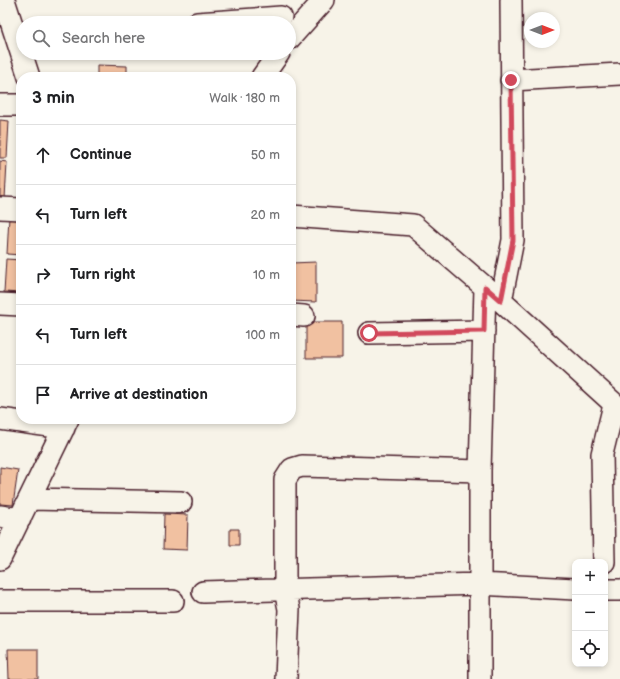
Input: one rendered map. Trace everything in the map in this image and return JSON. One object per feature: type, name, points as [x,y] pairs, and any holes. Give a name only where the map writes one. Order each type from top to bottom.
[{"type":"street","points":[[296,32],[324,0]]},
{"type":"street","points":[[501,301],[513,240],[511,0]]},
{"type":"street","points":[[3,5],[16,31]]},
{"type":"street","points":[[256,16],[281,13]]},
{"type":"street","points":[[25,60],[28,72]]},
{"type":"street","points":[[266,72],[274,60]]},
{"type":"street","points":[[511,80],[620,74]]},
{"type":"street","points":[[0,105],[16,105]]},
{"type":"street","points":[[0,208],[16,209]]},
{"type":"street","points":[[296,216],[413,225],[501,301],[617,407],[602,454],[604,559]]},
{"type":"street","points":[[480,679],[480,471],[485,287]]},
{"type":"street","points":[[0,304],[16,305]]},
{"type":"street","points":[[369,333],[484,331]]},
{"type":"street","points":[[0,419],[16,420]]},
{"type":"street","points":[[0,559],[10,518],[30,499],[66,424]]},
{"type":"street","points":[[286,679],[289,609],[285,590],[285,480],[292,469],[302,466],[480,471]]},
{"type":"street","points":[[30,499],[181,502]]},
{"type":"street","points":[[203,592],[479,584],[572,589]]},
{"type":"street","points":[[608,590],[620,590]]},
{"type":"street","points":[[0,601],[173,601]]},
{"type":"building","points":[[97,65],[127,66],[127,72],[97,72]]},
{"type":"building","points":[[0,120],[9,121],[7,158],[0,158]]},
{"type":"building","points":[[0,161],[7,162],[5,199],[0,198]]},
{"type":"building","points":[[9,217],[16,217],[16,255],[7,254]]},
{"type":"building","points":[[6,259],[16,260],[16,293],[4,292]]},
{"type":"building","points":[[316,262],[316,302],[296,301],[296,263]]},
{"type":"building","points":[[306,322],[342,322],[342,358],[306,358]]},
{"type":"building","points":[[0,467],[18,470],[13,505],[0,504]]},
{"type":"building","points":[[164,514],[188,515],[187,550],[163,549]]},
{"type":"building","points":[[230,529],[239,529],[239,545],[230,545]]},
{"type":"building","points":[[8,649],[38,649],[38,679],[9,679]]},
{"type":"route","points":[[369,333],[484,331],[485,287],[501,301],[513,240],[511,80]]}]
